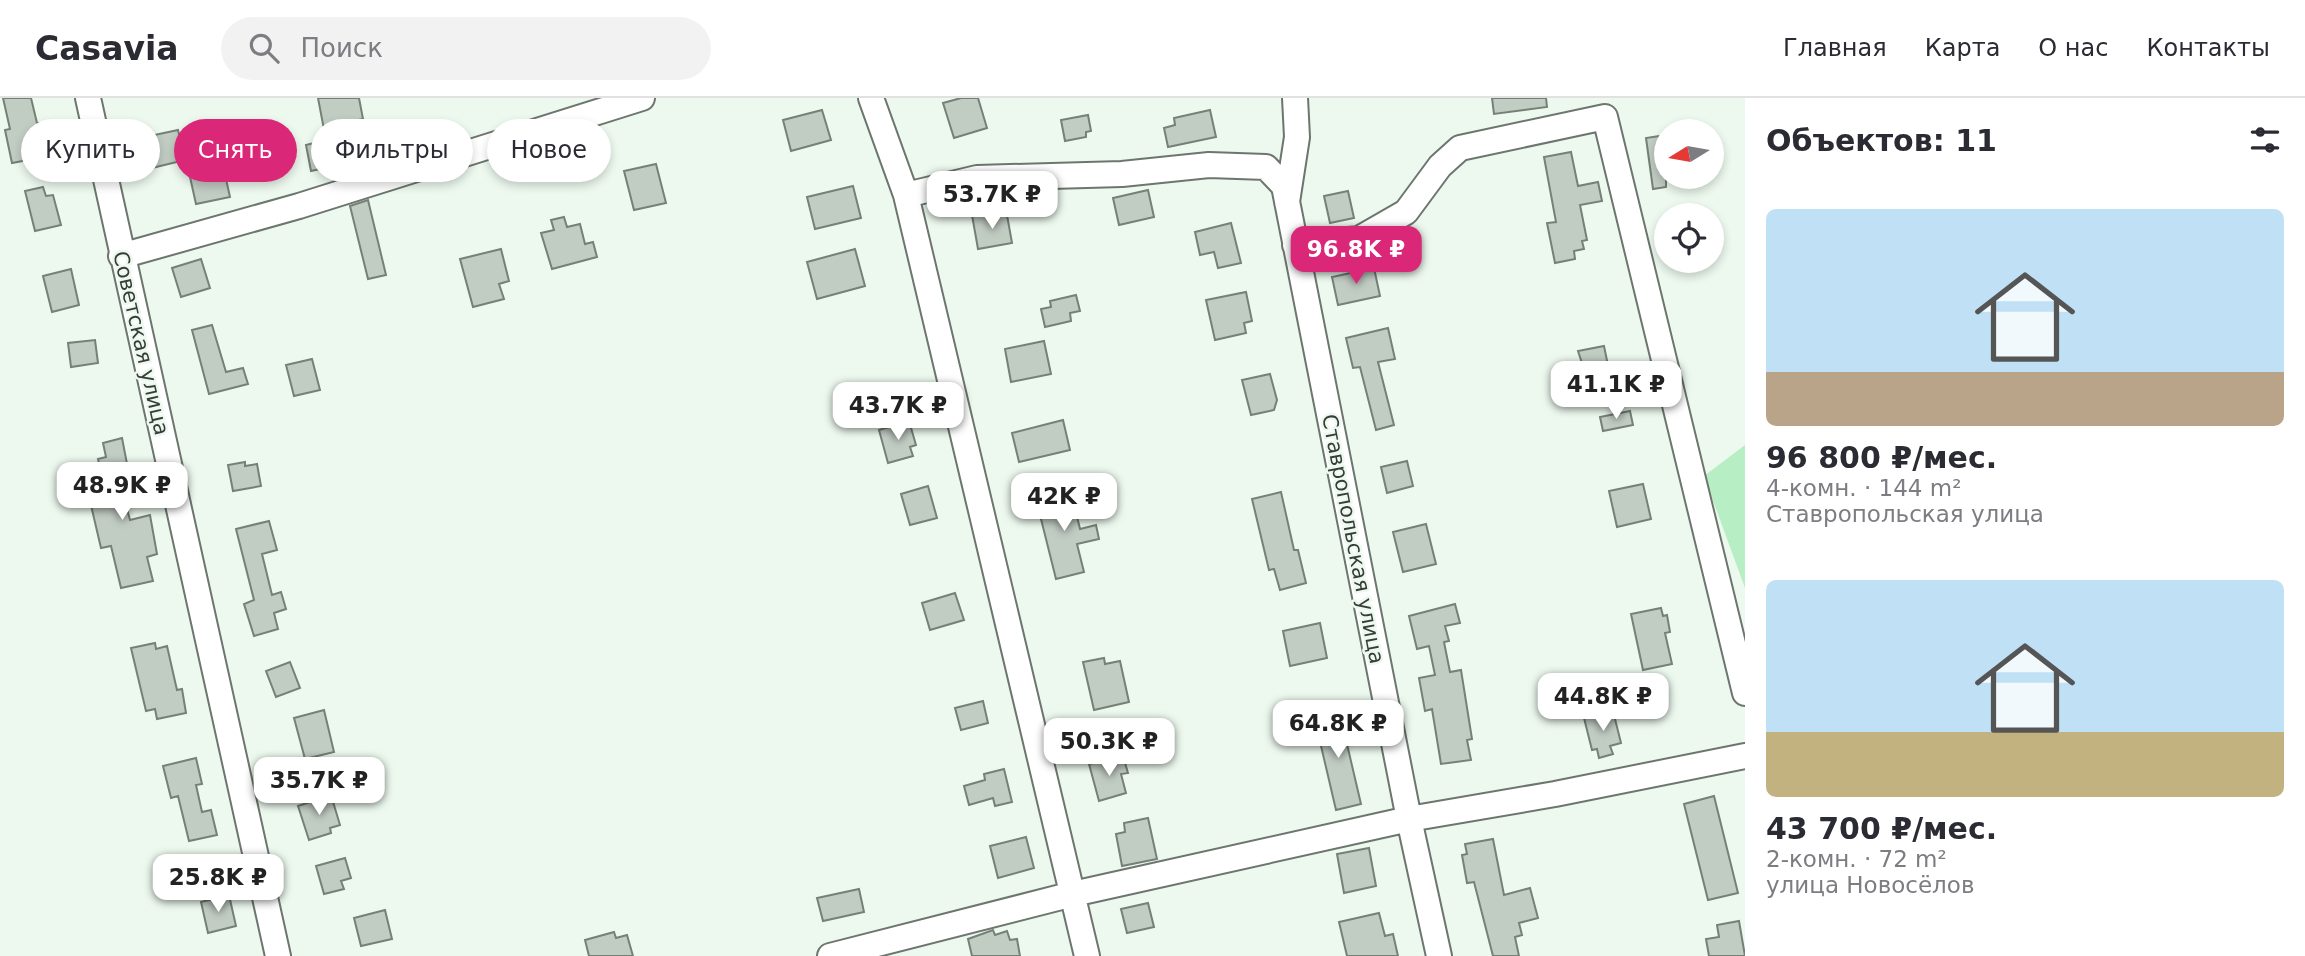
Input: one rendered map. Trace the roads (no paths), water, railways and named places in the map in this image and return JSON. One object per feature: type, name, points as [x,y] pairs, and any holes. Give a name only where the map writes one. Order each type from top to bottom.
[{"type":"street","name":"Советская улица","points":[[88,98],[278,956]]},
{"type":"street","points":[[121,256],[299,206],[642,98]]},
{"type":"street","points":[[871,98],[906,195],[1087,956]]},
{"type":"street","points":[[1287,204],[1297,137],[1295,98]]},
{"type":"street","points":[[1295,245],[1359,239],[1406,212],[1440,166],[1460,148],[1605,117],[1745,693]]},
{"type":"street","points":[[906,195],[977,177],[1122,174],[1209,165],[1266,167],[1284,187],[1287,204]]},
{"type":"street","name":"Ставропольская улица","points":[[1287,204],[1409,819],[1439,956]]},
{"type":"street","points":[[830,956],[1073,894],[1409,819],[1555,794],[1745,756]]}]
